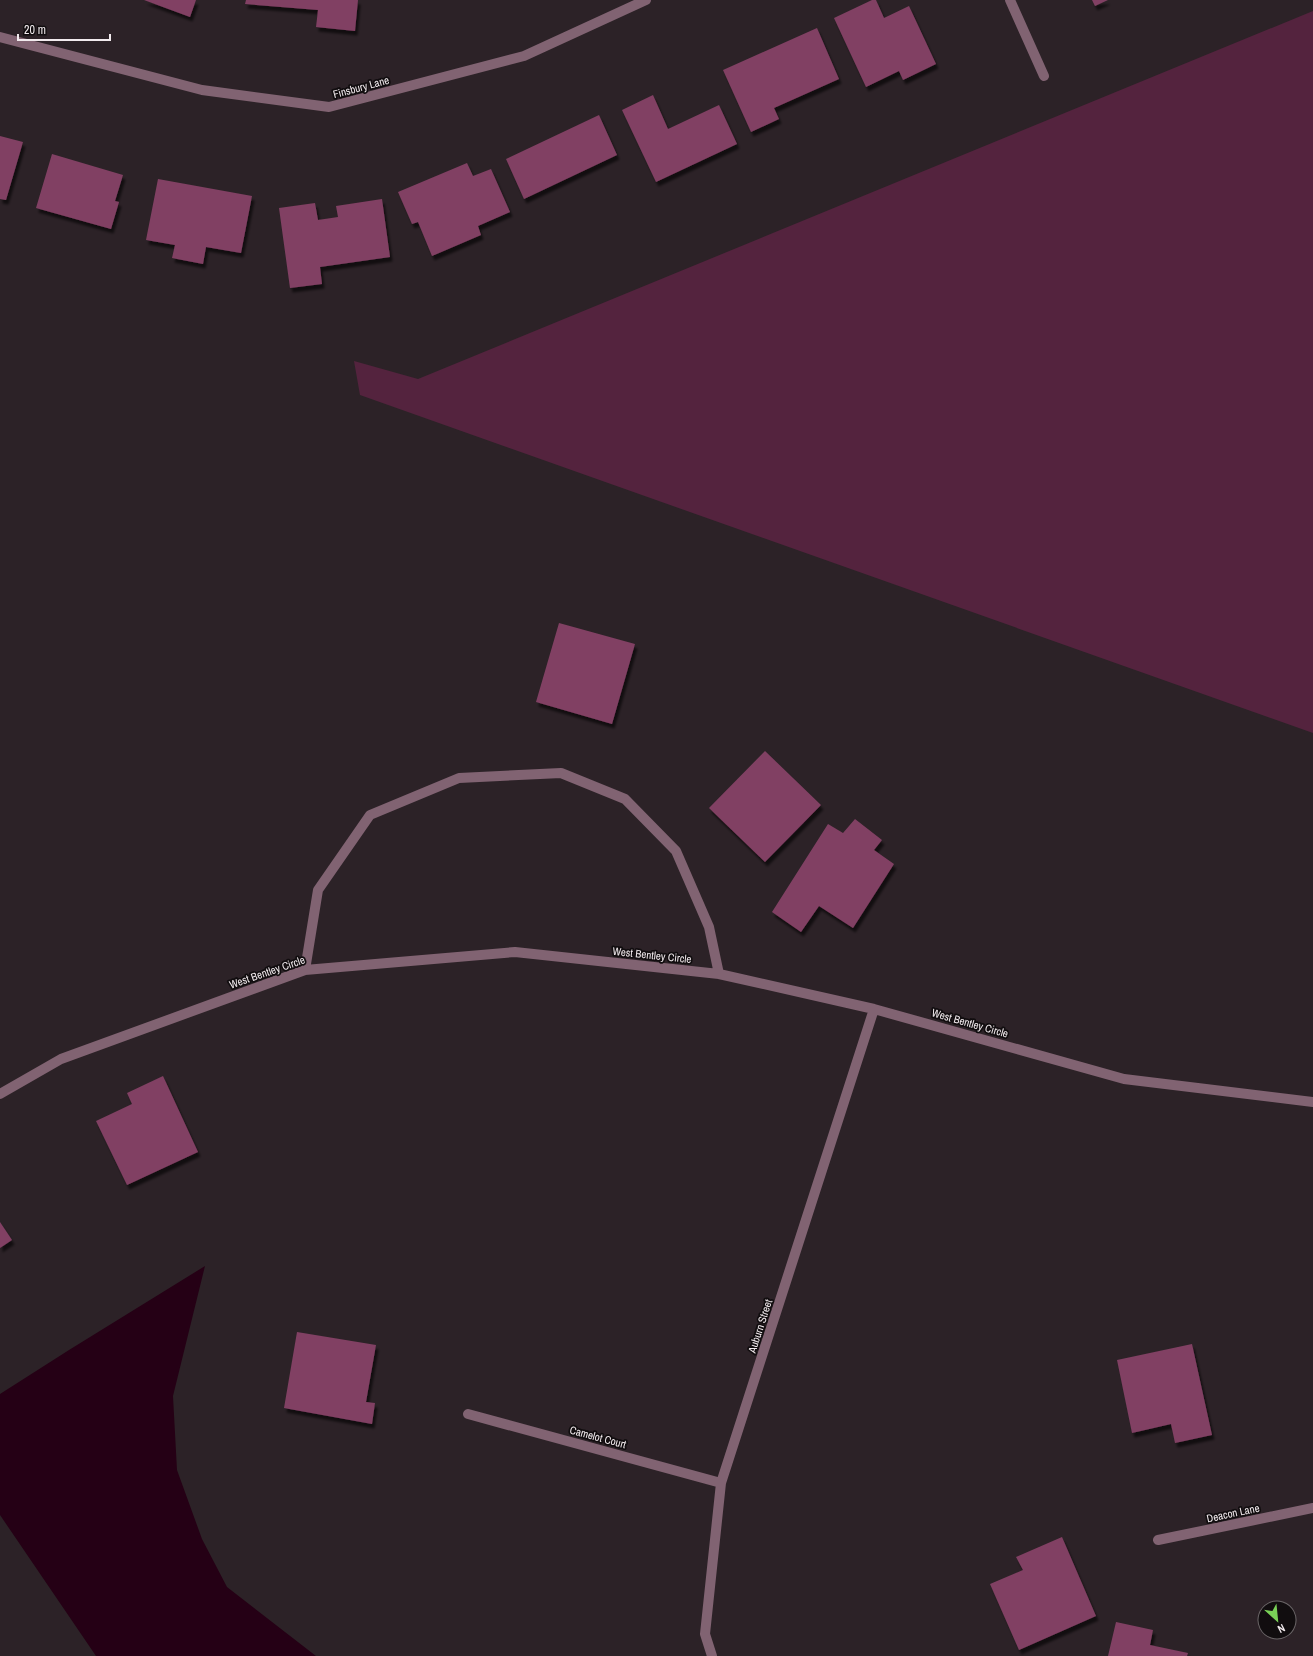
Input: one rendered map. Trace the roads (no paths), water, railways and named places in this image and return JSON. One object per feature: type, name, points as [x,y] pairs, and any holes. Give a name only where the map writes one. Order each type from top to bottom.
[{"type":"street","name":"Finsbury Lane","points":[[0,37],[202,90],[329,107],[524,56],[646,0]]},
{"type":"street","points":[[1010,0],[1044,76]]},
{"type":"street","points":[[305,970],[318,890],[370,815],[459,778],[561,773],[625,799],[676,851],[709,927],[719,974]]},
{"type":"street","name":"West Bentley Circle","points":[[0,1094],[61,1059],[305,970],[515,952],[719,974],[874,1009],[1124,1079],[1313,1102]]},
{"type":"street","name":"Auburn Street","points":[[712,1656],[704,1634],[721,1483],[874,1009]]},
{"type":"street","name":"Camelot Court","points":[[468,1414],[721,1483]]},
{"type":"street","name":"Deacon Lane","points":[[1158,1540],[1313,1508]]}]
